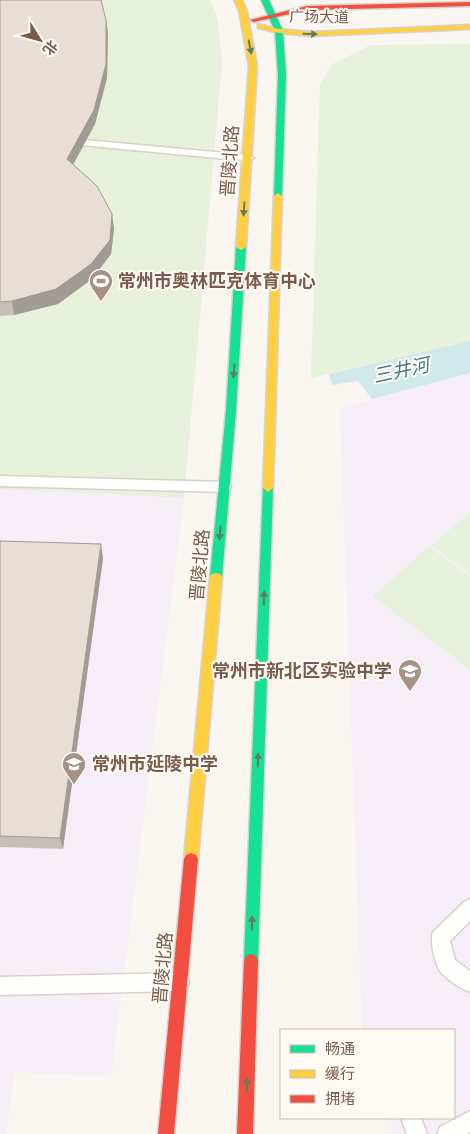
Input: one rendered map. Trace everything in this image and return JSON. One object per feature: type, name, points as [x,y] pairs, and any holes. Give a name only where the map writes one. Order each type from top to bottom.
[{"type":"main road","name":"晋陵北路","points":[[166,1134],[231,411],[248,158],[253,66],[243,11],[238,0]]},
{"type":"main road","points":[[245,1134],[282,75],[279,31],[265,0]]},
{"type":"main road","name":"广场大道","points":[[245,22],[307,8],[470,4]]},
{"type":"main road","points":[[361,8],[345,15],[344,25],[365,32]]},
{"type":"main road","name":"广场大道","points":[[245,22],[279,31],[311,34],[467,28]]},
{"type":"lane","points":[[85,143],[248,158]]},
{"type":"lane","points":[[0,481],[224,487]]},
{"type":"lane","points":[[470,908],[440,938],[447,965],[470,983]]},
{"type":"lane","points":[[0,986],[180,982]]},
{"type":"lane","points":[[447,1134],[470,1121]]},
{"type":"shaded area","name":"常州市新北区实验中学","points":[[470,373],[470,1134],[392,1134],[391,1120],[380,1119],[455,1119],[455,1029],[362,1029],[340,410],[372,399]]},
{"type":"shaded area","name":"常州市延陵中学","points":[[0,489],[184,498],[111,1077],[15,1072],[6,1134],[0,1134]]},
{"type":"green space","name":"常州市奥林匹克体育中心","points":[[0,0],[210,0],[218,20],[222,63],[184,498],[0,489]]},
{"type":"green space","points":[[470,44],[470,341],[311,378],[320,85],[331,65],[371,45]]},
{"type":"green space","points":[[470,512],[470,574],[431,546]]},
{"type":"green space","points":[[429,547],[470,576],[470,669],[373,596]]},
{"type":"water","name":"三井河","points":[[470,341],[470,373],[372,399],[358,381],[332,385],[329,374]]},
{"type":"building","points":[[0,0],[101,0],[106,20],[106,64],[94,110],[67,159],[97,186],[112,214],[110,240],[91,264],[56,289],[12,301],[0,302]]},
{"type":"building","points":[[0,541],[101,544],[60,838],[0,836]]},
{"type":"traffic: fast","points":[[265,0],[279,31],[282,75],[278,196]]},
{"type":"traffic: fast","points":[[216,577],[231,411],[241,247]]},
{"type":"traffic: fast","points":[[251,961],[268,488]]},
{"type":"traffic: slow","points":[[238,0],[243,11],[253,66],[241,247]]},
{"type":"traffic: slow","points":[[261,26],[279,31],[311,34],[470,27]]},
{"type":"traffic: slow","points":[[268,488],[278,196]]},
{"type":"traffic: slow","points":[[191,859],[216,577]]},
{"type":"traffic: jam","points":[[254,20],[307,8],[470,4]]},
{"type":"traffic: jam","points":[[166,1134],[191,859]]},
{"type":"traffic: jam","points":[[245,1134],[251,961]]},
{"type":"place","name":"常州市奥林匹克体育中心","points":[[101,302]]},
{"type":"place","name":"常州市新北区实验中学","points":[[410,692]]},
{"type":"place","name":"常州市延陵中学","points":[[74,785]]}]
